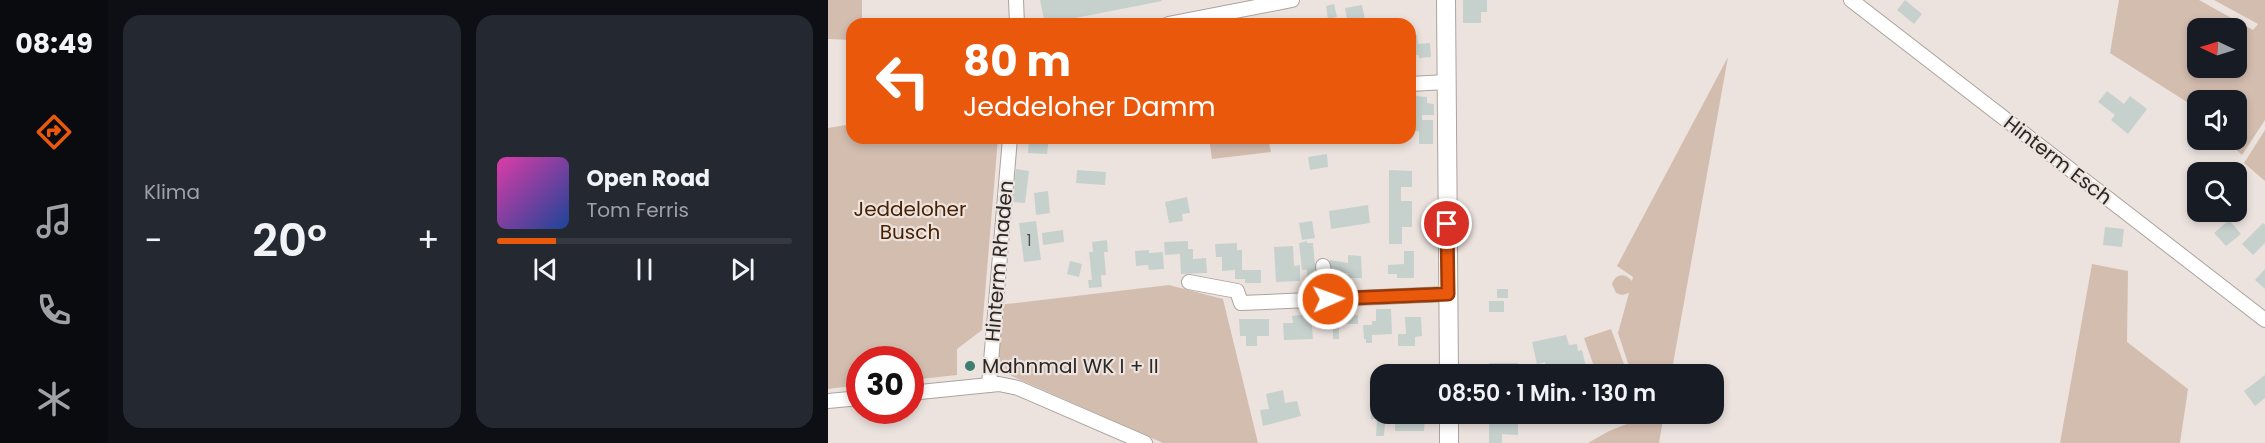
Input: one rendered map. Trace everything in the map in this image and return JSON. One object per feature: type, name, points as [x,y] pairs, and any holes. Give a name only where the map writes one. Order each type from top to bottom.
[{"type":"main road","points":[[1446,0],[1449,364]]},
{"type":"main road","points":[[1449,424],[1449,443]]},
{"type":"street","points":[[1016,0],[1017,18]]},
{"type":"street","points":[[1190,18],[1239,5],[1292,0]]},
{"type":"street","name":"Hinterm Esch","points":[[1851,0],[2265,320]]},
{"type":"street","points":[[1416,84],[1447,82]]},
{"type":"street","name":"Hinterm Rhaden","points":[[989,385],[1009,144]]},
{"type":"street","points":[[1323,266],[1328,299]]},
{"type":"street","points":[[1189,282],[1237,291],[1241,303],[1448,294]]},
{"type":"street","points":[[924,392],[999,384],[1018,388],[1145,443]]},
{"type":"street","points":[[828,401],[846,399]]},
{"type":"green space","points":[[828,0],[862,0],[862,18],[846,18],[846,40],[828,39]]},
{"type":"green space","points":[[2119,0],[2199,0],[2231,18],[2187,18],[2187,78],[2247,78],[2247,27],[2253,30],[2258,24],[2214,0],[2265,0],[2265,120],[2247,147],[2247,90],[2187,90],[2187,102],[2110,53]]},
{"type":"green space","points":[[1728,57],[1673,364],[1628,364],[1618,333],[1629,293],[1622,295],[1616,293],[1612,284],[1620,275],[1632,281],[1633,277],[1617,266]]},
{"type":"green space","name":"Jeddeloher Busch","points":[[846,125],[846,144],[998,144],[982,330],[957,349],[957,375],[924,379],[924,346],[846,346],[846,387],[828,389],[828,128]]},
{"type":"green space","points":[[2265,130],[2265,181],[2245,162]]},
{"type":"green space","points":[[1210,144],[1269,144],[1271,152],[1212,159]]},
{"type":"green space","points":[[2092,264],[2128,271],[2127,342],[2188,389],[2180,443],[2060,443]]},
{"type":"green space","points":[[1169,285],[1223,299],[1258,443],[1163,443],[998,370],[994,359],[999,305]]},
{"type":"green space","points":[[1611,329],[1624,364],[1593,364],[1584,338]]},
{"type":"green space","points":[[1627,424],[1662,424],[1659,443],[1588,443]]},
{"type":"building","points":[[1040,0],[1162,0],[1076,18],[1044,18]]},
{"type":"building","points":[[1463,0],[1487,0],[1487,12],[1481,12],[1481,23],[1463,23]]},
{"type":"building","points":[[1905,0],[1922,14],[1914,24],[1897,10]]},
{"type":"building","points":[[1334,4],[1337,17],[1328,18],[1326,6]]},
{"type":"building","points":[[1362,5],[1365,18],[1347,18],[1345,8]]},
{"type":"building","points":[[1416,35],[1418,44],[1430,43],[1431,57],[1419,58],[1419,55],[1416,55]]},
{"type":"building","points":[[2107,91],[2124,104],[2130,96],[2147,109],[2128,134],[2111,120],[2115,115],[2098,102]]},
{"type":"building","points":[[1416,96],[1427,97],[1427,103],[1434,104],[1434,115],[1422,115],[1422,120],[1433,120],[1433,144],[1419,144],[1419,131],[1416,131]]},
{"type":"building","points":[[1029,144],[1048,144],[1047,154],[1028,153]]},
{"type":"building","points":[[1327,154],[1328,167],[1310,170],[1308,157]]},
{"type":"building","points":[[1016,169],[1029,171],[1025,203],[1012,202]]},
{"type":"building","points":[[1077,170],[1106,172],[1105,185],[1076,183]]},
{"type":"building","points":[[1389,170],[1412,171],[1412,187],[1401,187],[1401,201],[1412,201],[1412,227],[1402,227],[1402,244],[1389,244]]},
{"type":"building","points":[[1048,191],[1050,213],[1036,215],[1034,193]]},
{"type":"building","points":[[1187,197],[1190,213],[1182,214],[1183,221],[1169,223],[1165,202]]},
{"type":"building","points":[[1368,205],[1370,223],[1331,229],[1329,211]]},
{"type":"building","points":[[1036,221],[1041,260],[1024,262],[1019,223]]},
{"type":"building","points":[[1312,221],[1315,238],[1302,240],[1299,223]]},
{"type":"building","points":[[2227,222],[2231,222],[2241,234],[2226,246],[2214,233]]},
{"type":"building","points":[[2263,223],[2265,243],[2253,255],[2242,244]]},
{"type":"building","points":[[2105,227],[2124,229],[2122,247],[2103,245]]},
{"type":"building","points":[[1063,230],[1064,242],[1043,245],[1042,233]]},
{"type":"building","points":[[1107,240],[1108,252],[1104,252],[1106,275],[1101,275],[1102,287],[1089,288],[1088,280],[1092,280],[1089,252],[1093,252],[1092,242]]},
{"type":"building","points":[[1188,241],[1188,249],[1193,249],[1193,259],[1206,258],[1207,273],[1181,274],[1180,254],[1165,255],[1164,242]]},
{"type":"building","points":[[1307,241],[1307,243],[1313,243],[1315,265],[1321,264],[1322,281],[1308,282],[1307,270],[1302,270],[1299,243]]},
{"type":"building","points":[[1237,243],[1237,250],[1242,250],[1242,270],[1261,270],[1261,283],[1245,283],[1245,279],[1235,279],[1235,270],[1222,271],[1222,257],[1216,257],[1215,244]]},
{"type":"building","points":[[1293,246],[1294,266],[1300,265],[1300,281],[1276,282],[1274,247]]},
{"type":"building","points":[[1149,250],[1149,253],[1163,252],[1164,269],[1149,270],[1148,265],[1136,266],[1135,251]]},
{"type":"building","points":[[1404,251],[1414,251],[1414,278],[1397,278],[1397,274],[1388,274],[1388,265],[1404,264]]},
{"type":"building","points":[[1348,255],[1361,256],[1362,278],[1348,278],[1348,273],[1330,273],[1330,260],[1348,263]]},
{"type":"building","points":[[1070,261],[1082,264],[1079,277],[1067,274]]},
{"type":"building","points":[[2265,269],[2265,289],[2255,280]]},
{"type":"building","points":[[1497,289],[1508,289],[1508,298],[1497,298]]},
{"type":"building","points":[[1489,301],[1504,301],[1504,312],[1489,312]]},
{"type":"building","points":[[1353,308],[1353,315],[1358,315],[1358,324],[1340,324],[1339,309]]},
{"type":"building","points":[[1376,309],[1391,309],[1392,334],[1372,335],[1372,343],[1366,343],[1363,325],[1372,325],[1372,321],[1376,321]]},
{"type":"building","points":[[1311,314],[1313,339],[1284,340],[1283,323],[1293,323],[1292,316]]},
{"type":"building","points":[[1405,317],[1421,317],[1422,336],[1415,337],[1415,346],[1398,346],[1398,334],[1406,334]]},
{"type":"building","points":[[1239,319],[1269,319],[1269,336],[1257,336],[1257,346],[1246,346],[1246,336],[1240,336]]},
{"type":"building","points":[[1339,323],[1339,339],[1333,339],[1333,324]]},
{"type":"building","points":[[1566,335],[1569,345],[1577,344],[1578,351],[1582,350],[1585,364],[1546,364],[1545,362],[1537,364],[1532,342]]},
{"type":"building","points":[[1489,363],[1518,364],[1489,364]]},
{"type":"building","points":[[2265,375],[2265,398],[2255,406],[2244,391]]},
{"type":"building","points":[[1283,390],[1285,403],[1297,401],[1301,416],[1263,426],[1260,410],[1269,409],[1266,394]]},
{"type":"building","points":[[1377,424],[1385,424],[1384,436],[1376,436]]},
{"type":"building","points":[[1395,424],[1424,424],[1424,431],[1395,431]]},
{"type":"building","points":[[1489,424],[1518,424],[1518,435],[1502,434],[1502,443],[1489,443]]},
{"type":"place","name":"Mahnmal WK I + II","points":[[970,366]]},
{"type":"route","points":[[1328,299],[1448,294],[1447,224]]}]
